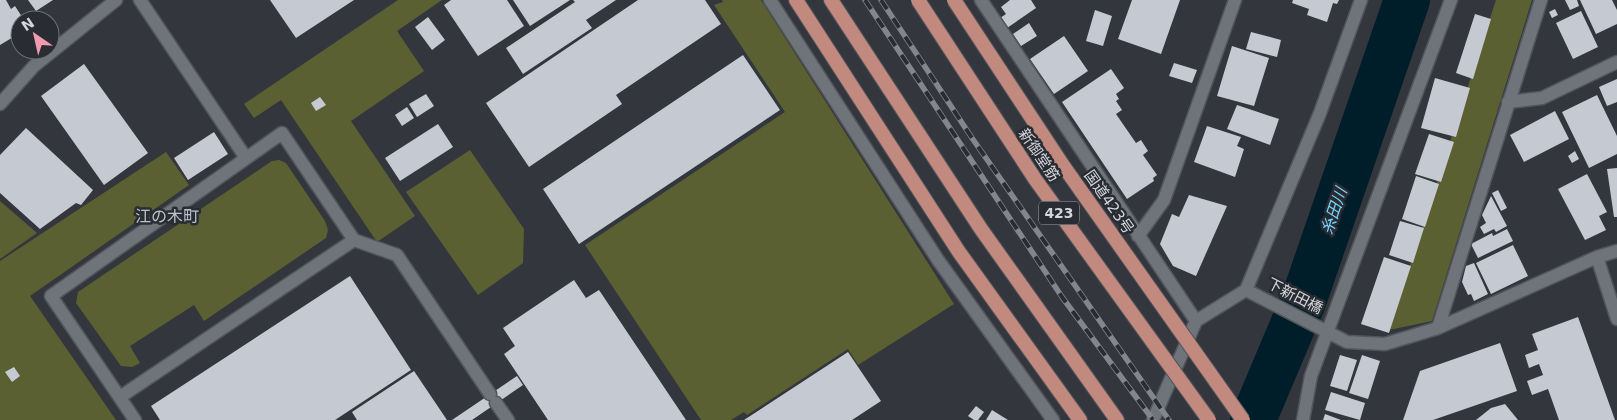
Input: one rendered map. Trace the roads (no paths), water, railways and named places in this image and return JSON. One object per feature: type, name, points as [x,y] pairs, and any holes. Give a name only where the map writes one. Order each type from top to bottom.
[{"type":"highway","points":[[796,0],[959,252],[1080,420]]},
{"type":"highway","points":[[830,0],[981,229],[1117,420]]},
{"type":"highway","name":"新御堂筋","points":[[918,0],[1035,179],[1209,420]]},
{"type":"highway","name":"国道423号","points":[[954,0],[1062,164],[1243,420]]},
{"type":"street","points":[[0,104],[34,66],[116,0]]},
{"type":"street","points":[[140,0],[246,158]]},
{"type":"street","points":[[770,0],[938,260],[1053,420]]},
{"type":"street","points":[[981,0],[1196,321]]},
{"type":"street","points":[[1138,236],[1164,200],[1235,0]]},
{"type":"street","points":[[1153,420],[1196,321],[1246,290],[1320,113],[1361,0]]},
{"type":"street","points":[[1303,420],[1312,376],[1451,0]]},
{"type":"street","points":[[1438,328],[1508,102],[1542,0]]},
{"type":"street","points":[[1508,102],[1542,98],[1617,62]]},
{"type":"street","points":[[135,420],[51,296],[282,133],[354,240],[397,255],[508,420]]},
{"type":"street","points":[[120,397],[354,240]]},
{"type":"street","name":"下新田橋","points":[[1246,290],[1347,342],[1385,344],[1438,328],[1597,257],[1617,251]]},
{"type":"street","points":[[1597,257],[1617,319]]},
{"type":"waterway","name":"糸田川","points":[[1253,420],[1304,299],[1407,0]]},
{"type":"railway","points":[[865,0],[1062,297],[1153,420]]},
{"type":"railway","points":[[881,0],[972,138],[1169,420]]},
{"type":"district","name":"江の木町","points":[[167,216]]}]
